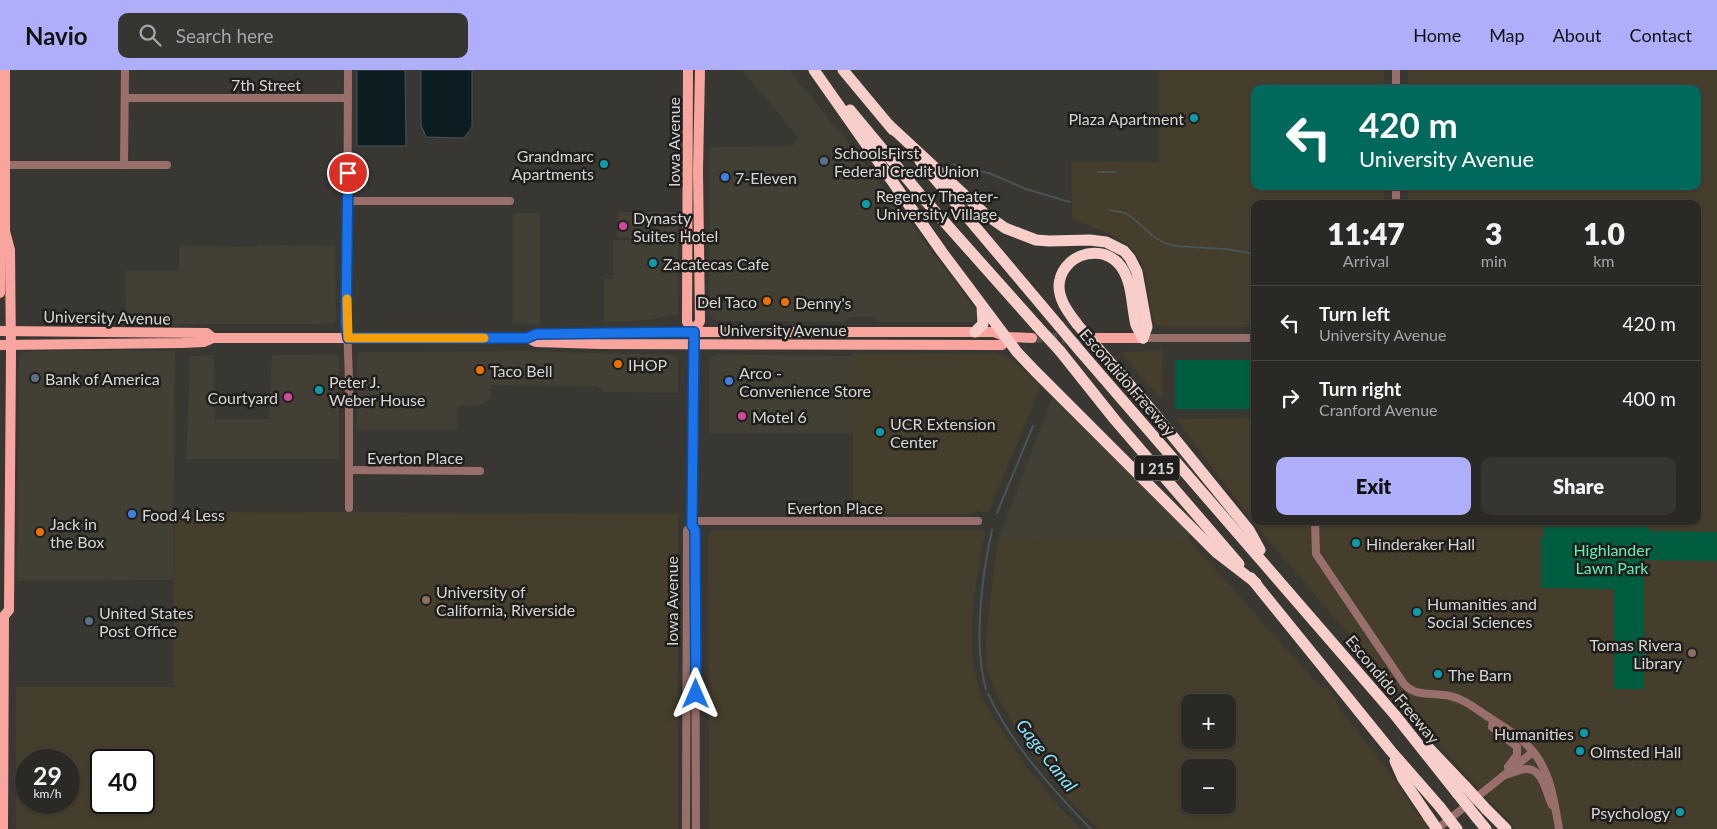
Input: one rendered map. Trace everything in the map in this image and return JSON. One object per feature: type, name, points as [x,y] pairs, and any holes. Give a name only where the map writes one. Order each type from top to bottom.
[{"type":"highway","points":[[815,70],[937,246],[1035,372],[1217,553],[1256,583]]},
{"type":"highway","name":"Escondido Freeway","points":[[815,70],[924,199],[1060,351],[1115,420],[1256,583],[1390,751],[1457,829]]},
{"type":"highway","name":"Escondido Freeway","points":[[843,70],[1080,351],[1461,790],[1477,818],[1486,829]]},
{"type":"highway","points":[[889,125],[985,214],[1005,228],[1036,240],[1049,242],[1090,240],[1106,242],[1124,251],[1137,272],[1148,327],[1143,338]]},
{"type":"highway","points":[[1143,338],[1137,326],[1126,278],[1118,263],[1107,255],[1095,253],[1079,256],[1066,268],[1060,278],[1059,287],[1065,306],[1077,324],[1149,407],[1249,530],[1272,571]]},
{"type":"highway","points":[[976,332],[983,324],[982,305]]},
{"type":"highway","points":[[1390,751],[1403,779],[1437,829]]},
{"type":"highway","points":[[1461,790],[1486,809],[1506,829]]},
{"type":"main road","points":[[0,292],[5,70]]},
{"type":"main road","name":"Iowa Avenue","points":[[688,70],[687,322],[694,332]]},
{"type":"main road","name":"Iowa Avenue","points":[[694,344],[694,332],[700,321],[698,170],[700,70]]},
{"type":"main road","points":[[2,232],[10,250],[5,331],[9,610],[2,615],[2,797],[4,829]]},
{"type":"main road","name":"University Avenue","points":[[5,331],[187,333],[207,334],[213,338]]},
{"type":"main road","name":"University Avenue","points":[[5,345],[204,342],[213,338],[527,338],[536,334],[694,332],[994,332],[1007,337],[1032,338]]},
{"type":"main road","points":[[142,344],[143,339],[147,337],[176,337],[187,333]]},
{"type":"main road","points":[[566,343],[597,338],[602,333]]},
{"type":"main road","name":"University Avenue","points":[[527,338],[536,342],[566,343],[1002,345],[1007,337]]},
{"type":"main road","points":[[1095,338],[1143,338]]},
{"type":"street","points":[[124,165],[125,70]]},
{"type":"street","points":[[348,70],[346,323],[350,381],[349,508]]},
{"type":"street","points":[[1396,70],[1396,85]]},
{"type":"street","name":"7th Street","points":[[125,98],[348,98]]},
{"type":"street","points":[[4,165],[167,165]]},
{"type":"street","points":[[347,201],[510,202]]},
{"type":"street","points":[[1143,338],[1251,338]]},
{"type":"street","name":"Iowa Avenue","points":[[694,344],[692,523],[695,530],[696,587],[696,829]]},
{"type":"street","name":"Everton Place","points":[[349,470],[480,471]]},
{"type":"street","name":"Everton Place","points":[[692,523],[978,521]]},
{"type":"street","name":"Iowa Avenue","points":[[686,829],[687,530],[692,523]]},
{"type":"street","points":[[1315,525],[1316,554],[1407,687],[1416,693],[1454,697],[1466,702],[1521,740],[1533,752],[1547,776],[1560,829]]},
{"type":"street","points":[[1493,720],[1492,727],[1516,745],[1518,749],[1514,759],[1501,776]]},
{"type":"street","points":[[1437,829],[1533,752]]},
{"type":"street","points":[[1501,776],[1525,768],[1537,771],[1557,816]]},
{"type":"shaded area","points":[[357,70],[405,70],[406,146],[357,146]]},
{"type":"shaded area","points":[[421,70],[472,70],[472,127],[464,138],[426,137],[421,125]]},
{"type":"shaded area","points":[[742,70],[789,70],[856,152],[978,312],[976,319],[972,322],[879,322],[874,317],[850,317],[845,322],[716,321],[709,313],[710,147],[790,146],[793,145],[798,137]]},
{"type":"shaded area","points":[[1159,70],[1384,70],[1384,85],[1251,85],[1251,190],[1384,190],[1384,200],[1251,200],[1251,327],[1162,327],[1157,325],[1153,321],[1142,262],[1129,245],[1110,234],[1072,219],[1071,161],[1159,162]]},
{"type":"shaded area","points":[[1408,70],[1717,70],[1717,829],[1516,829],[1451,758],[1256,525],[1701,525],[1701,200],[1408,200],[1408,190],[1701,190],[1701,85],[1408,85]]},
{"type":"shaded area","points":[[618,212],[679,212],[678,314],[648,320],[604,322],[604,279],[613,279],[613,240],[669,239],[618,238]]},
{"type":"shaded area","points":[[513,213],[540,213],[540,325],[513,324]]},
{"type":"shaded area","points":[[257,245],[335,246],[336,320],[332,323],[314,324],[126,324],[125,271],[179,271],[179,246],[257,247]]},
{"type":"shaded area","points":[[1162,350],[1163,394],[1161,400],[1121,352]]},
{"type":"shaded area","points":[[34,351],[175,351],[173,580],[17,581],[19,358],[23,353]]},
{"type":"shaded area","points":[[524,351],[674,355],[678,363],[678,393],[603,392],[597,386],[492,385],[491,397],[488,401],[478,406],[457,406],[457,430],[357,430],[357,356],[359,353]]},
{"type":"shaded area","points":[[996,353],[1011,359],[1041,386],[988,513],[977,511],[968,514],[853,514],[853,354]]},
{"type":"shaded area","points":[[336,354],[339,357],[339,459],[186,459],[190,356],[214,355],[215,419],[269,419],[272,355]]},
{"type":"shaded area","points":[[717,354],[853,356],[853,433],[709,433],[709,361]]},
{"type":"shaded area","points":[[1052,398],[1190,533],[1189,540],[998,539]]},
{"type":"shaded area","points":[[1251,418],[1251,519],[1176,419]]},
{"type":"shaded area","name":"University of California, Riverside","points":[[174,512],[678,514],[678,829],[16,829],[16,814],[80,814],[80,749],[16,749],[16,687],[174,687]]},
{"type":"shaded area","points":[[713,530],[985,530],[972,617],[972,652],[981,696],[996,722],[1029,770],[1061,809],[1081,829],[709,829],[708,535]]},
{"type":"shaded area","points":[[998,539],[1189,540],[1321,688],[1328,689],[1334,696],[1339,708],[1389,772],[1419,816],[1426,821],[1431,829],[1098,829],[1070,801],[1015,728],[999,699],[988,673],[985,659]]},
{"type":"green space","points":[[1175,360],[1250,360],[1250,409],[1175,409]]},
{"type":"green space","name":"Highlander Lawn Park","points":[[1544,527],[1645,527],[1651,531],[1717,532],[1717,561],[1644,560],[1644,689],[1614,689],[1614,589],[1541,588],[1541,537],[1544,537]]},
{"type":"waterway","points":[[954,164],[959,167],[989,173],[1026,189],[1070,202]]},
{"type":"waterway","points":[[1098,172],[1115,172]]},
{"type":"waterway","points":[[1110,210],[1125,213],[1164,243],[1175,246],[1226,249],[1251,253]]},
{"type":"waterway","name":"Gage Canal","points":[[997,513],[1033,426]]},
{"type":"waterway","name":"Gage Canal","points":[[986,689],[980,652],[980,610],[992,530]]},
{"type":"waterway","name":"Gage Canal","points":[[988,694],[1021,749],[1091,829]]},
{"type":"tunnel","points":[[1032,338],[1094,338]]},
{"type":"slow traffic","points":[[347,299],[346,323],[348,338],[484,338]]},
{"type":"place","name":"Plaza Apartment","points":[[1194,118]]},
{"type":"place","name":"SchoolsFirst Federal Credit Union","points":[[824,161]]},
{"type":"place","name":"Grandmarc Apartments","points":[[604,164]]},
{"type":"place","name":"7-Eleven","points":[[725,177]]},
{"type":"place","name":"Regency Theater- University Village","points":[[866,204]]},
{"type":"place","name":"Dynasty Suites Hotel","points":[[623,226]]},
{"type":"place","name":"Zacatecas Cafe","points":[[653,263]]},
{"type":"place","name":"Del Taco","points":[[767,301]]},
{"type":"place","name":"Denny's","points":[[785,302]]},
{"type":"place","name":"IHOP","points":[[618,364]]},
{"type":"place","name":"Taco Bell","points":[[480,370]]},
{"type":"place","name":"Bank of America","points":[[35,378]]},
{"type":"place","name":"Arco - Convenience Store","points":[[729,381]]},
{"type":"place","name":"Peter J. Weber House","points":[[319,390]]},
{"type":"place","name":"Courtyard","points":[[288,397]]},
{"type":"place","name":"Motel 6","points":[[742,416]]},
{"type":"place","name":"UCR Extension Center","points":[[880,432]]},
{"type":"place","name":"Food 4 Less","points":[[132,514]]},
{"type":"place","name":"Jack in the Box","points":[[40,532]]},
{"type":"place","name":"Hinderaker Hall","points":[[1356,543]]},
{"type":"place","name":"University of California, Riverside","points":[[426,600]]},
{"type":"place","name":"Humanities and Social Sciences","points":[[1417,612]]},
{"type":"place","name":"United States Post Office","points":[[89,621]]},
{"type":"place","name":"Tomas Rivera Library","points":[[1692,653]]},
{"type":"place","name":"The Barn","points":[[1438,674]]},
{"type":"place","name":"Humanities","points":[[1584,733]]},
{"type":"place","name":"Olmsted Hall","points":[[1580,751]]},
{"type":"place","name":"Psychology","points":[[1680,812]]},
{"type":"route","points":[[348,173],[346,323],[348,338],[527,338],[536,334],[694,332],[692,525],[695,530],[696,694]]}]
